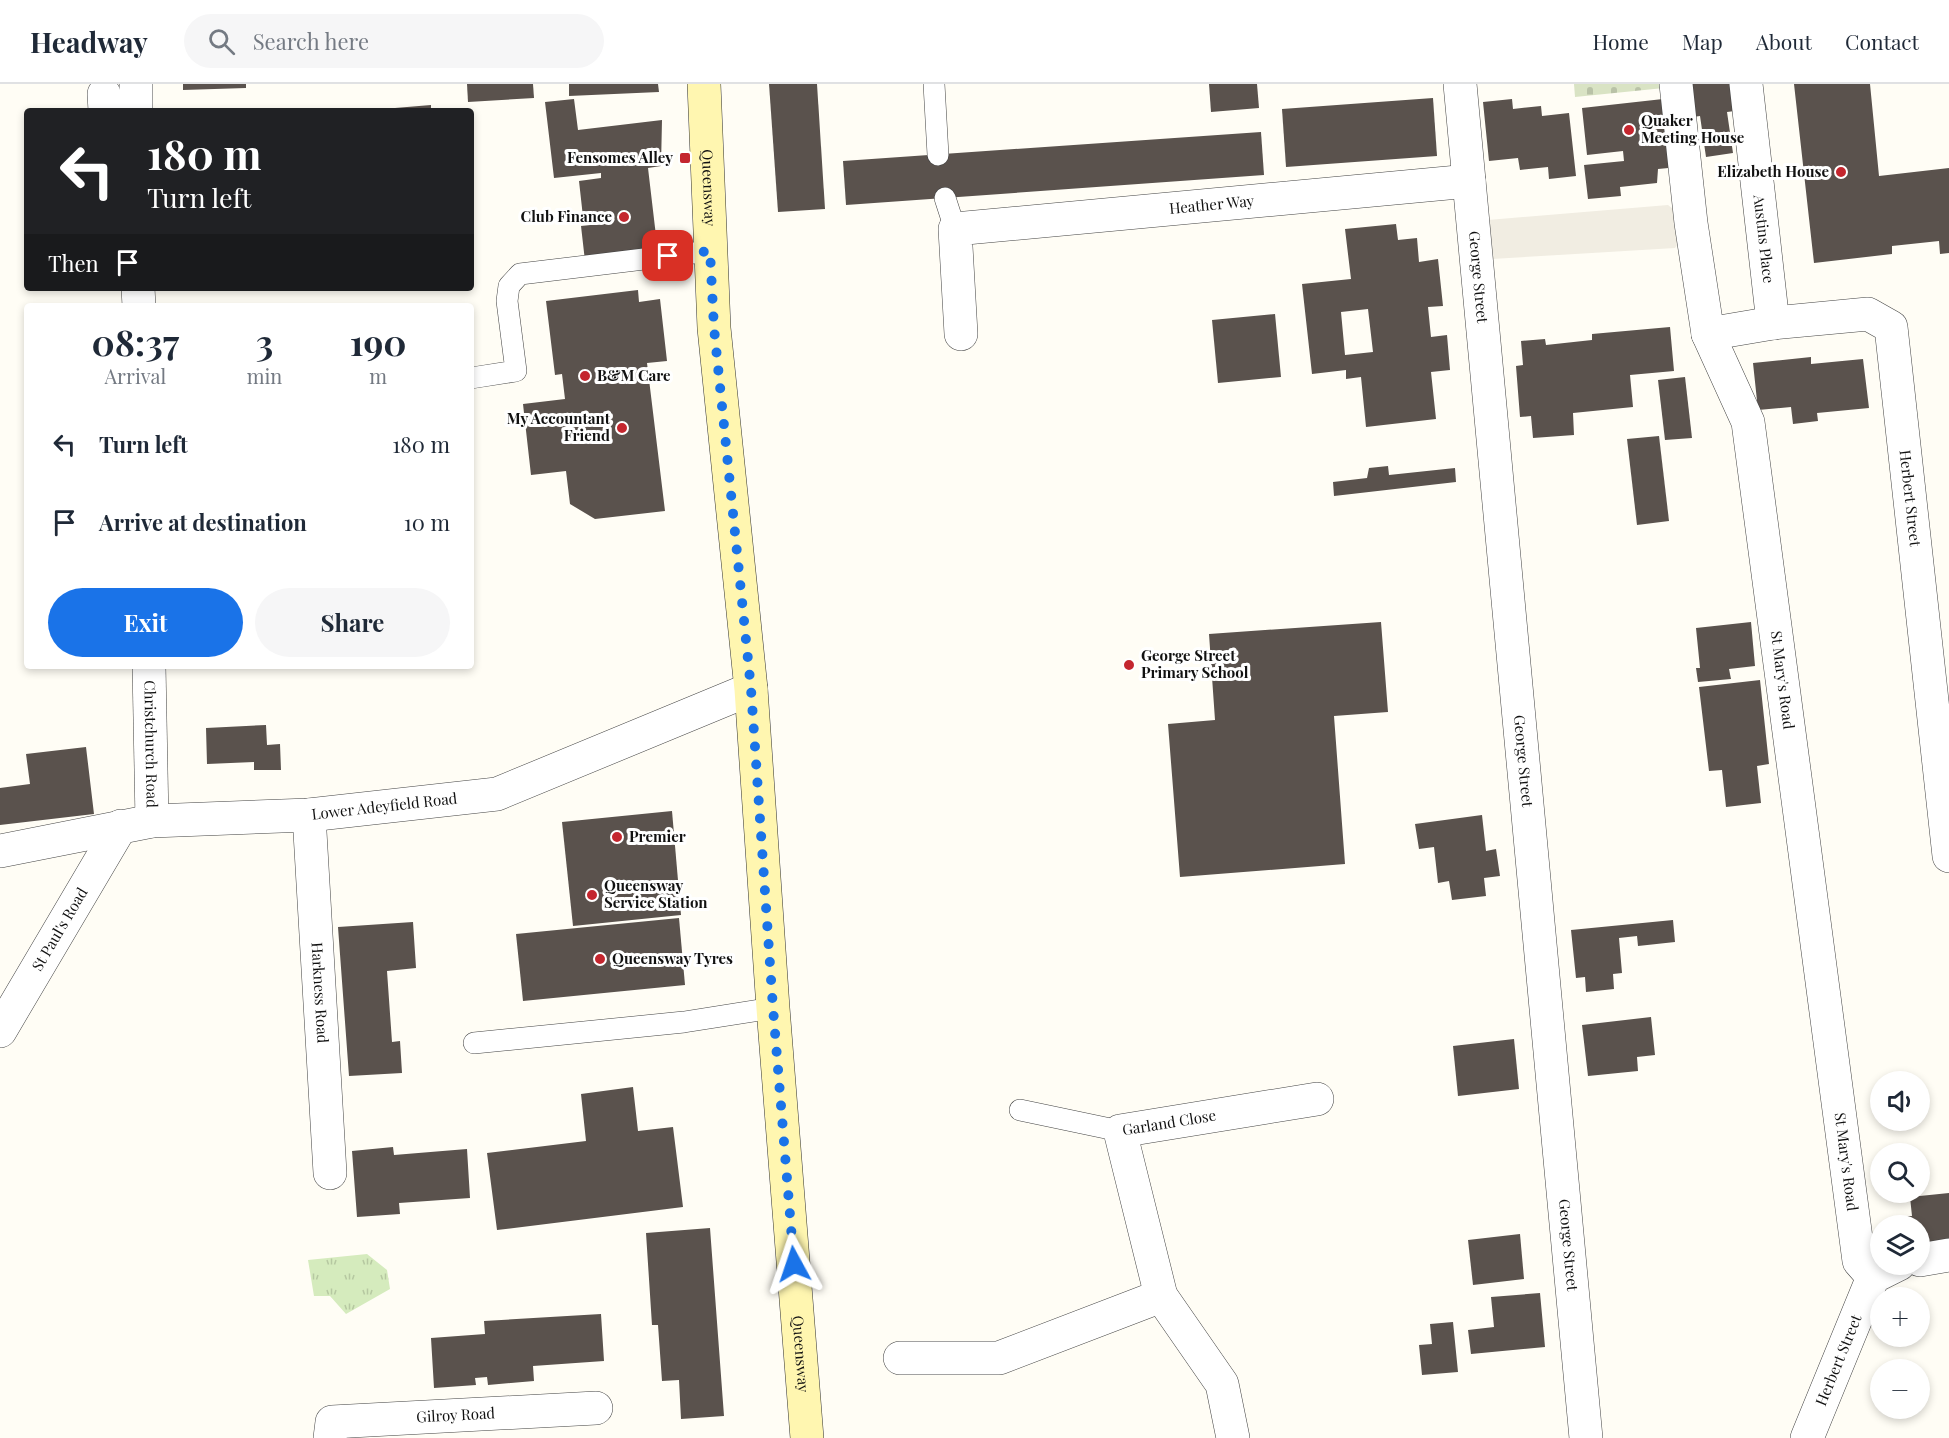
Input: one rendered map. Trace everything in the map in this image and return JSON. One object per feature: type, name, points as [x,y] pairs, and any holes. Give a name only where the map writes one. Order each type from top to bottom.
[{"type":"main road","name":"Queensway","points":[[704,84],[714,328],[751,689],[773,1008],[807,1438]]},
{"type":"street","points":[[136,84],[136,108]]},
{"type":"street","name":"George Street","points":[[1460,84],[1586,1438]]},
{"type":"street","name":"St Mary's Road","points":[[1676,84],[1691,223],[1708,334],[1748,422],[1859,1261],[1870,1265]]},
{"type":"street","name":"Austins Place","points":[[1746,84],[1773,323]]},
{"type":"street","name":"Heather Way","points":[[955,229],[1469,181]]},
{"type":"street","points":[[955,229],[961,334]]},
{"type":"street","name":"Herbert Street","points":[[1708,334],[1773,323],[1868,314],[1891,327],[1949,856]]},
{"type":"street","name":"Christchurch Road","points":[[137,823],[149,669]]},
{"type":"street","name":"Lower Adeyfield Road","points":[[0,851],[137,823],[309,815],[496,794],[751,689]]},
{"type":"street","name":"Harkness Road","points":[[309,815],[330,1173]]},
{"type":"street","name":"St Paul's Road","points":[[0,1031],[137,823]]},
{"type":"street","name":"Garland Close","points":[[1233,1438],[1222,1384],[1161,1296],[1120,1131],[1317,1099]]},
{"type":"street","points":[[1930,1258],[1949,1255]]},
{"type":"street","name":"Herbert Street","points":[[1807,1438],[1884,1275]]},
{"type":"street","points":[[900,1358],[999,1358],[1161,1296]]},
{"type":"street","name":"Gilroy Road","points":[[330,1438],[332,1422],[596,1408]]},
{"type":"lane","points":[[934,84],[938,155]]},
{"type":"lane","points":[[945,198],[955,229]]},
{"type":"lane","points":[[474,378],[516,371],[507,301],[509,286],[520,274],[710,251]]},
{"type":"lane","points":[[474,1043],[684,1022],[773,1008]]},
{"type":"lane","points":[[1020,1110],[1120,1131]]},
{"type":"green space","points":[[1574,84],[1663,84],[1664,88],[1575,97]]},
{"type":"green space","points":[[367,1254],[387,1270],[390,1289],[346,1314],[330,1296],[314,1296],[308,1260]]},
{"type":"shaded area","points":[[1668,205],[1691,223],[1675,248],[1492,259],[1488,220]]},
{"type":"building","points":[[183,84],[246,84],[246,88],[183,90]]},
{"type":"building","points":[[467,84],[533,84],[534,98],[468,102]]},
{"type":"building","points":[[569,84],[658,84],[659,92],[569,96]]},
{"type":"building","points":[[769,84],[817,84],[825,209],[778,212]]},
{"type":"building","points":[[1209,84],[1257,84],[1259,108],[1211,112]]},
{"type":"building","points":[[1689,84],[1731,84],[1735,111],[1727,112],[1733,153],[1706,157],[1700,116],[1693,117]]},
{"type":"building","name":"Elizabeth House","points":[[1794,84],[1870,84],[1879,176],[1949,168],[1949,253],[1940,254],[1939,241],[1892,246],[1892,254],[1814,263]]},
{"type":"building","points":[[1433,98],[1437,156],[1286,167],[1282,109]]},
{"type":"building","name":"Quaker Meeting House","points":[[1672,98],[1679,167],[1658,169],[1657,183],[1620,187],[1621,196],[1588,199],[1584,165],[1624,161],[1623,151],[1587,155],[1582,108]]},
{"type":"building","points":[[574,99],[578,130],[662,120],[661,166],[648,168],[658,253],[585,261],[581,226],[600,224],[599,215],[583,217],[579,181],[601,178],[601,173],[554,178],[545,102]]},
{"type":"building","points":[[1512,99],[1513,109],[1541,106],[1542,116],[1569,113],[1576,176],[1549,179],[1548,167],[1520,170],[1518,158],[1489,161],[1483,102]]},
{"type":"building","points":[[431,105],[431,108],[395,108]]},
{"type":"building","points":[[1261,132],[1264,175],[846,205],[843,161]]},
{"type":"building","points":[[1396,224],[1398,240],[1417,238],[1419,262],[1438,259],[1443,306],[1428,307],[1431,337],[1447,335],[1450,370],[1431,372],[1436,419],[1366,427],[1361,377],[1346,379],[1346,370],[1312,374],[1302,284],[1351,279],[1345,229]],"holes":[[[1368,309],[1373,352],[1345,355],[1341,312]]]},
{"type":"building","points":[[638,290],[639,302],[660,299],[667,361],[647,363],[665,511],[595,519],[570,504],[566,471],[531,475],[523,404],[565,399],[562,374],[555,375],[546,301]]},
{"type":"building","points":[[1275,314],[1281,377],[1218,383],[1212,320]]},
{"type":"building","points":[[1670,327],[1674,371],[1630,375],[1633,407],[1573,413],[1574,435],[1533,438],[1531,416],[1520,417],[1516,366],[1523,365],[1521,341],[1545,339],[1546,345],[1592,340],[1592,334]]},
{"type":"building","points":[[1811,357],[1811,364],[1863,359],[1869,408],[1817,413],[1818,421],[1793,424],[1791,407],[1758,410],[1753,363]]},
{"type":"building","points":[[1685,377],[1692,438],[1665,440],[1658,380]]},
{"type":"building","points":[[1659,436],[1669,521],[1637,525],[1627,439]]},
{"type":"building","points":[[1388,466],[1389,475],[1455,468],[1456,482],[1334,496],[1333,482],[1367,478],[1369,468]]},
{"type":"building","name":"George Street Primary School","points":[[1381,622],[1388,712],[1334,716],[1345,864],[1180,877],[1168,724],[1215,720],[1209,634]]},
{"type":"building","points":[[1751,622],[1755,666],[1729,669],[1731,679],[1698,682],[1696,668],[1700,668],[1696,628]]},
{"type":"building","points":[[1760,680],[1769,764],[1757,766],[1761,803],[1726,807],[1722,770],[1709,771],[1699,687]]},
{"type":"building","points":[[266,725],[267,745],[280,744],[281,770],[254,770],[254,762],[207,764],[206,728]]},
{"type":"building","points":[[86,747],[94,814],[0,825],[0,788],[30,784],[26,754]]},
{"type":"building","points":[[672,811],[681,915],[573,926],[562,822]]},
{"type":"building","points":[[1482,815],[1486,851],[1496,849],[1500,876],[1484,878],[1486,896],[1452,900],[1449,881],[1438,883],[1434,847],[1419,849],[1415,824]]},
{"type":"building","name":"Queensway Tyres","points":[[679,918],[685,985],[523,1001],[516,934]]},
{"type":"building","points":[[1673,920],[1675,942],[1638,946],[1637,936],[1619,938],[1622,973],[1613,974],[1614,989],[1586,992],[1585,977],[1576,978],[1571,930]]},
{"type":"building","points":[[413,922],[416,968],[387,971],[392,1042],[400,1041],[402,1073],[349,1076],[338,927]]},
{"type":"building","points":[[1651,1017],[1655,1055],[1637,1057],[1638,1071],[1588,1076],[1582,1025]]},
{"type":"building","points":[[1514,1039],[1519,1089],[1458,1096],[1453,1046]]},
{"type":"building","points":[[633,1087],[638,1131],[673,1127],[683,1207],[497,1230],[487,1153],[586,1141],[581,1094]]},
{"type":"building","points":[[393,1147],[394,1155],[467,1149],[470,1198],[399,1203],[400,1214],[357,1217],[352,1151]]},
{"type":"building","points":[[1949,1193],[1949,1241],[1930,1243],[1930,1215],[1912,1215],[1911,1203],[1930,1203],[1930,1195]]},
{"type":"building","points":[[710,1228],[724,1416],[681,1419],[679,1380],[662,1381],[658,1325],[652,1325],[646,1233]]},
{"type":"building","points":[[1520,1234],[1524,1279],[1473,1285],[1468,1240]]},
{"type":"building","points":[[1540,1293],[1545,1347],[1471,1354],[1468,1330],[1494,1327],[1491,1297]]},
{"type":"building","points":[[601,1314],[604,1361],[533,1366],[534,1381],[488,1385],[487,1377],[475,1378],[476,1385],[434,1388],[431,1338],[485,1334],[484,1321]]},
{"type":"building","points":[[1453,1322],[1458,1372],[1422,1375],[1419,1345],[1432,1344],[1430,1324]]},
{"type":"place","name":"Quaker Meeting House","points":[[1629,130]]},
{"type":"place","name":"Fensomes Alley","points":[[685,158]]},
{"type":"place","name":"Elizabeth House","points":[[1841,172]]},
{"type":"place","name":"Club Finance","points":[[624,217]]},
{"type":"place","name":"B&M Care","points":[[585,376]]},
{"type":"place","name":"My Accountant Friend","points":[[622,428]]},
{"type":"place","name":"George Street Primary School","points":[[1129,665]]},
{"type":"place","name":"Premier","points":[[617,837]]},
{"type":"place","name":"Queensway Service Station","points":[[592,895]]},
{"type":"place","name":"Queensway Tyres","points":[[600,959]]},
{"type":"route","points":[[668,256],[710,251],[714,328],[751,689],[773,1008],[794,1264]]}]
